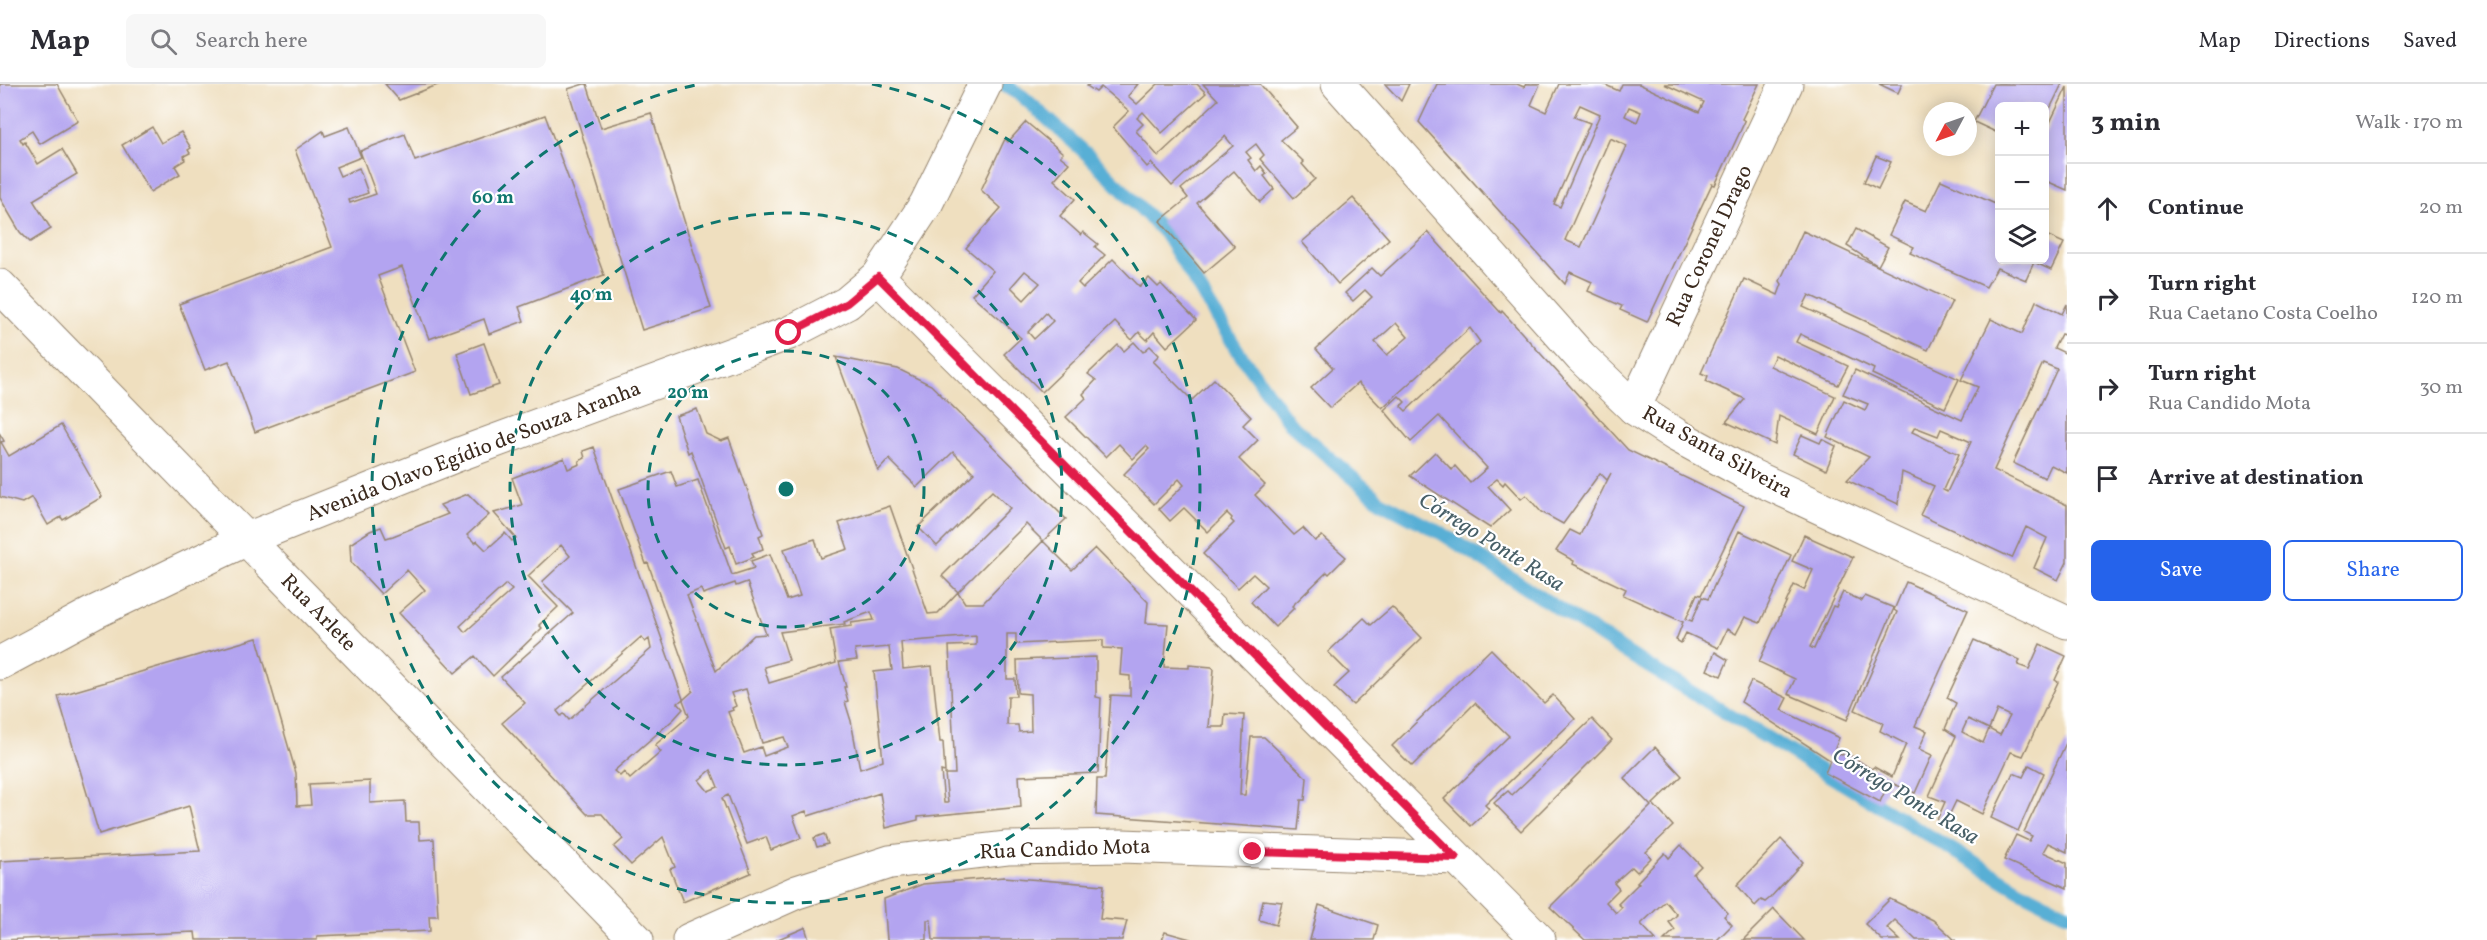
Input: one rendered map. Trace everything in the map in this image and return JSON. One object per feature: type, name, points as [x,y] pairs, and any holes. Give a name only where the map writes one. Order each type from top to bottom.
[{"type":"street","name":"Rua Santa Silveira","points":[[1338,84],[1581,357],[1634,408],[1676,435],[1748,474],[2067,622]]},
{"type":"street","name":"Rua Coronel Drago","points":[[1634,408],[1786,84]]},
{"type":"street","name":"Avenida Olavo Egídio de Souza Aranha","points":[[0,663],[93,613],[246,539],[457,455],[789,333],[847,303],[878,277],[926,204],[983,88]]},
{"type":"street","points":[[878,277],[1539,940]]},
{"type":"street","name":"Rua Arlete","points":[[0,286],[637,940]]},
{"type":"street","name":"Rua Candido Mota","points":[[689,940],[797,892],[890,862],[1007,848],[1122,846],[1456,858]]},
{"type":"building","points":[[0,84],[57,84],[78,121],[40,144],[32,131],[20,139],[23,144],[25,142],[38,164],[62,149],[77,174],[33,200],[51,229],[30,242],[20,232],[0,198]]},
{"type":"building","points":[[385,84],[440,84],[399,100]]},
{"type":"building","points":[[587,84],[601,128],[651,113],[711,308],[642,330],[568,89]]},
{"type":"building","points":[[1090,84],[1138,84],[1128,96],[1137,104],[1158,84],[1197,84],[1206,93],[1162,133],[1143,112],[1137,118],[1143,124],[1136,131],[1158,156],[1218,100],[1203,84],[1260,84],[1297,127],[1281,140],[1304,162],[1302,164],[1315,179],[1294,198],[1260,159],[1264,155],[1256,144],[1246,152],[1251,158],[1248,160],[1256,171],[1261,166],[1267,174],[1264,176],[1274,189],[1260,202],[1234,171],[1197,203],[1235,247],[1204,273],[1160,221],[1188,198],[1181,189],[1233,146],[1225,136],[1172,186],[1151,163],[1147,167],[1113,127],[1129,111],[1101,87],[1096,92],[1087,86]]},
{"type":"building","points":[[1385,84],[1409,84],[1401,101]]},
{"type":"building","points":[[1437,84],[1517,84],[1524,87],[1526,84],[1540,84],[1531,105],[1546,112],[1559,84],[1603,84],[1619,91],[1622,84],[1639,84],[1699,112],[1704,102],[1664,84],[1759,84],[1742,119],[1745,121],[1715,185],[1712,184],[1647,322],[1620,310],[1622,306],[1588,291],[1592,282],[1570,272],[1565,284],[1419,122]],"holes":[[[1580,105],[1600,114],[1560,207],[1554,204],[1590,123],[1574,117]],[[1629,107],[1641,112],[1637,122],[1625,116]],[[1610,138],[1627,146],[1581,247],[1565,240]]]},
{"type":"building","points":[[1879,84],[1902,84],[1898,93]]},
{"type":"building","points":[[1993,84],[2062,84],[2049,111],[2049,102],[1995,102],[1995,132],[1977,123],[1977,116]]},
{"type":"building","points":[[2067,87],[2067,190],[2049,182],[2049,125]]},
{"type":"building","points":[[545,115],[604,275],[519,307],[524,321],[489,334],[484,319],[429,339],[402,267],[378,276],[415,372],[255,432],[229,361],[205,370],[179,304],[332,247],[295,150],[323,131],[325,136],[349,127],[361,157],[336,167],[340,176],[359,168],[368,193],[349,200],[350,203],[376,194],[360,151],[405,134],[415,161]]},
{"type":"building","points":[[1026,122],[1063,153],[1060,156],[1069,163],[1054,180],[1075,199],[1060,216],[1081,235],[1083,232],[1098,244],[1095,247],[1105,255],[1078,283],[1083,288],[1113,259],[1140,287],[1149,278],[1158,287],[1161,284],[1196,320],[1167,347],[1154,332],[1147,340],[1139,332],[1132,340],[1115,322],[1042,392],[1004,354],[1021,338],[972,295],[993,271],[966,248],[1001,208],[981,190],[1005,139],[1008,142]],"holes":[[[1025,271],[1040,283],[1024,300],[1011,287]],[[1046,313],[1053,321],[1034,339],[1028,332]]]},
{"type":"building","points":[[152,127],[161,143],[181,132],[191,148],[188,150],[190,153],[184,156],[185,160],[175,166],[180,174],[150,192],[122,145]]},
{"type":"building","points":[[1876,156],[1891,162],[1878,189],[1864,182]]},
{"type":"building","points":[[1941,180],[1995,204],[1995,264],[2033,264],[2026,280],[1997,268],[1986,287],[1910,253],[1914,247],[1889,235],[1905,202],[1926,211]]},
{"type":"building","points":[[1353,198],[1389,239],[1338,284],[1302,242]]},
{"type":"building","points":[[1856,229],[1888,247],[1878,266],[1847,246]]},
{"type":"building","points":[[1803,231],[1952,301],[1928,350],[1809,295],[1803,307],[1959,379],[1945,408],[1872,374],[1874,369],[1800,334],[1796,342],[1848,366],[1838,385],[1775,355],[1770,366],[1835,396],[1818,434],[1779,416],[1775,445],[1726,422],[1745,399],[1706,381],[1708,376],[1701,373],[1744,279],[1778,295],[1782,284],[1780,281]]},
{"type":"building","points":[[1428,232],[1628,450],[1744,506],[1701,595],[1697,594],[1686,619],[1692,621],[1702,597],[1708,599],[1739,531],[1791,555],[1760,623],[1745,617],[1736,634],[1727,629],[1718,648],[1686,633],[1681,643],[1676,640],[1683,622],[1623,595],[1626,589],[1573,564],[1574,561],[1556,551],[1570,530],[1580,535],[1611,473],[1607,480],[1600,473],[1563,524],[1541,512],[1526,495],[1521,499],[1505,482],[1503,485],[1497,479],[1488,486],[1510,510],[1490,528],[1410,476],[1435,452],[1452,470],[1455,466],[1470,483],[1487,468],[1439,416],[1411,442],[1384,410],[1399,396],[1405,402],[1401,406],[1406,411],[1480,342],[1470,328],[1382,408],[1358,383],[1330,408],[1311,388],[1333,368],[1316,349],[1372,297],[1365,290],[1353,301],[1345,293],[1372,268],[1380,276]],"holes":[[[1396,323],[1408,337],[1387,355],[1375,342]]]},
{"type":"building","points":[[2049,236],[2064,243],[2051,270],[2038,264],[2049,264]]},
{"type":"building","points":[[2036,301],[2062,314],[2067,304],[2067,336],[2061,334],[2054,348],[2067,354],[2067,473],[2051,465],[2045,478],[2013,463],[2057,369],[2043,363],[1994,470],[2067,505],[2067,562],[2058,580],[2034,568],[2047,538],[2026,527],[2012,558],[1920,515],[1934,486],[1902,472],[1898,504],[1847,480],[1869,457],[1827,437],[1844,400],[1865,410],[1868,404],[1843,394],[1855,370],[1962,420],[1978,387],[1961,380],[1991,319],[2022,334]],"holes":[[[1915,427],[1938,436],[1941,429],[1971,442],[1947,492],[1943,490],[1959,454],[1912,432]]]},
{"type":"building","points":[[1134,342],[1143,352],[1150,346],[1159,355],[1153,361],[1192,400],[1214,379],[1251,417],[1243,425],[1258,440],[1239,459],[1265,485],[1255,495],[1294,535],[1303,528],[1315,541],[1322,536],[1346,557],[1292,606],[1294,608],[1275,627],[1251,602],[1266,586],[1253,574],[1238,588],[1203,554],[1234,523],[1232,518],[1227,513],[1208,532],[1184,508],[1170,521],[1159,509],[1184,485],[1179,479],[1154,504],[1124,474],[1149,449],[1146,446],[1133,459],[1119,444],[1106,457],[1066,417],[1086,398],[1083,394],[1096,380],[1088,374],[1118,345],[1124,351]]},
{"type":"building","points":[[484,343],[499,385],[471,394],[457,353]]},
{"type":"building","points":[[836,357],[898,369],[931,385],[1066,519],[1043,541],[1026,524],[958,592],[942,576],[1010,508],[992,491],[937,546],[918,527],[974,473],[953,452],[917,487],[889,459],[878,471]]},
{"type":"building","points":[[697,409],[706,434],[721,441],[729,438],[763,534],[759,536],[763,549],[752,553],[754,557],[736,564],[730,546],[726,548],[691,451],[688,453],[676,416]]},
{"type":"building","points":[[61,425],[102,497],[63,520],[61,517],[48,525],[32,497],[22,503],[0,497],[0,434],[4,441],[1,442],[9,456]]},
{"type":"building","points":[[1802,435],[1820,443],[1822,439],[1836,446],[1826,470],[1793,454]]},
{"type":"building","points":[[594,447],[683,699],[678,703],[683,709],[674,719],[614,771],[620,776],[624,772],[630,779],[661,752],[655,745],[689,716],[683,700],[693,691],[619,489],[671,471],[677,487],[698,480],[732,575],[754,568],[751,561],[770,554],[787,600],[800,596],[784,549],[815,539],[821,558],[848,549],[839,523],[890,506],[928,614],[938,613],[958,592],[965,603],[983,603],[1043,541],[1072,570],[1095,548],[1148,602],[1146,623],[1168,624],[1164,667],[1189,668],[1189,665],[1214,669],[1209,727],[1224,727],[1225,714],[1244,715],[1240,795],[1245,795],[1251,737],[1264,737],[1307,778],[1305,800],[1301,800],[1298,830],[1096,815],[1097,779],[1105,779],[1111,695],[1130,696],[1130,676],[1120,675],[1122,649],[1103,648],[1103,640],[1016,644],[1016,634],[1007,634],[1007,679],[1015,679],[1016,696],[1008,696],[1007,725],[1018,725],[1019,732],[1031,731],[1030,694],[1018,693],[1017,660],[1096,657],[1096,697],[1101,698],[1098,773],[1019,776],[1021,807],[918,817],[918,820],[886,828],[880,793],[808,816],[806,811],[793,816],[801,838],[771,850],[766,837],[747,844],[728,795],[722,798],[751,873],[683,902],[670,869],[675,867],[663,837],[631,865],[614,847],[623,839],[602,814],[587,814],[502,723],[525,703],[501,677],[573,613],[542,582],[570,556],[561,545],[528,576],[558,607],[539,625],[542,628],[493,676],[475,656],[455,673],[399,613],[425,590],[407,570],[381,594],[351,562],[350,544],[370,531],[381,527],[386,538],[393,536],[448,514],[440,505],[468,494],[489,515],[467,535],[486,550],[505,533],[512,541],[516,538],[494,513],[522,505],[512,478],[564,458],[568,469],[580,464],[579,461],[585,458],[583,451]],"holes":[[[747,582],[766,634],[754,635],[716,671],[687,595],[701,589],[703,594],[735,583],[736,586]],[[506,584],[512,590],[465,632],[460,626]],[[871,612],[874,620],[830,629],[836,663],[769,683],[764,667],[789,660],[780,632],[845,624],[844,622]],[[976,636],[976,645],[949,646],[955,774],[945,774],[948,803],[944,803],[941,771],[945,772],[943,742],[940,742],[932,666],[903,669],[901,642]],[[641,637],[645,642],[649,639],[651,649],[569,720],[564,714],[561,716],[557,711]],[[889,647],[892,670],[874,672],[883,761],[860,769],[845,702],[848,701],[844,687],[846,687],[839,662],[857,660],[855,650]],[[746,689],[762,743],[784,737],[788,747],[764,756],[761,747],[744,753],[728,712],[736,706],[731,693]],[[711,770],[718,787],[708,791],[699,780]]]},
{"type":"building","points":[[1804,535],[1853,557],[1810,647],[1814,649],[1833,606],[1836,607],[1843,592],[1862,601],[1865,596],[1894,608],[1847,720],[1788,694],[1795,679],[1759,662],[1794,585],[1804,590],[1813,570],[1792,561]]},
{"type":"building","points":[[1906,582],[1968,610],[1915,726],[1927,731],[1919,749],[1932,755],[1915,793],[1889,782],[1880,802],[1825,773],[1830,760],[1741,702],[1751,681],[1787,698],[1781,710],[1839,738],[1834,751],[1842,755],[1845,752],[1871,769],[1874,767],[1892,777],[1906,744],[1880,731],[1883,723],[1855,710],[1897,612],[1894,610]]},
{"type":"building","points":[[1392,607],[1422,638],[1353,705],[1334,687],[1349,673],[1328,652],[1364,618],[1371,625]]},
{"type":"building","points":[[257,638],[296,773],[297,806],[311,805],[309,784],[370,781],[370,803],[405,801],[406,822],[419,822],[420,840],[434,839],[438,916],[429,916],[430,931],[317,936],[317,940],[196,940],[195,932],[0,940],[0,861],[200,851],[189,806],[99,834],[58,696]]},
{"type":"building","points":[[1974,640],[2020,660],[2018,665],[2029,669],[2040,644],[2066,656],[2055,680],[2058,682],[2023,756],[2011,752],[1982,814],[1956,801],[1945,824],[1937,820],[1945,802],[1929,796],[1956,736],[1945,729],[1956,703],[1947,698]],"holes":[[[1997,710],[2010,716],[2000,735],[1989,729]],[[1968,719],[1989,729],[1983,743],[1962,732]]]},
{"type":"building","points":[[1491,649],[1544,703],[1553,695],[1575,719],[1485,805],[1489,809],[1471,826],[1444,799],[1509,736],[1475,703],[1412,766],[1392,746]]},
{"type":"building","points":[[1715,652],[1728,660],[1721,676],[1707,670]]},
{"type":"building","points":[[1592,719],[1612,740],[1521,831],[1494,803],[1508,791],[1512,795]]},
{"type":"building","points":[[2067,741],[2067,852],[2048,843],[2043,852],[2067,863],[2067,888],[2004,860],[2016,835],[2029,841],[2032,836],[2024,832]]},
{"type":"building","points":[[1655,747],[1682,776],[1653,804],[1673,826],[1646,852],[1651,858],[1637,872],[1632,867],[1614,883],[1619,889],[1606,902],[1616,913],[1622,907],[1618,904],[1639,883],[1637,882],[1665,853],[1669,858],[1681,845],[1701,866],[1693,874],[1728,913],[1724,916],[1732,925],[1717,940],[1664,940],[1675,930],[1669,922],[1677,915],[1665,901],[1641,924],[1656,940],[1585,940],[1550,907],[1651,806],[1624,778]]},
{"type":"building","points":[[2029,765],[2044,773],[2018,831],[1991,818],[2013,773],[2023,777]]},
{"type":"building","points":[[824,834],[828,844],[817,847],[814,838]]},
{"type":"building","points":[[1781,839],[1803,862],[1770,898],[1765,902],[1761,900],[1755,906],[1737,885]]},
{"type":"building","points":[[1004,877],[1104,885],[1100,919],[1127,921],[1122,940],[933,940],[931,920],[927,920],[927,940],[887,940],[884,899],[923,884]]},
{"type":"building","points":[[1890,899],[1933,920],[1955,940],[1916,940],[1895,920],[1887,928],[1900,940],[1882,940],[1865,924]]},
{"type":"building","points":[[1263,900],[1282,902],[1276,925],[1259,920]]},
{"type":"building","points":[[1319,905],[1378,925],[1374,940],[1310,940]]},
{"type":"building","points":[[1774,909],[1804,940],[1743,940]]},
{"type":"building","points":[[804,928],[809,940],[776,940]]},
{"type":"building","points":[[1165,932],[1190,939],[1162,940]]},
{"type":"waterway","name":"Córrego Ponte Rasa","points":[[1002,84],[1022,96],[1089,156],[1165,233],[1238,351],[1290,424],[1380,501],[1443,534],[1638,660],[2019,890],[2067,914]]},
{"type":"route","points":[[789,333],[847,303],[878,277],[1456,858],[1253,852]]}]
